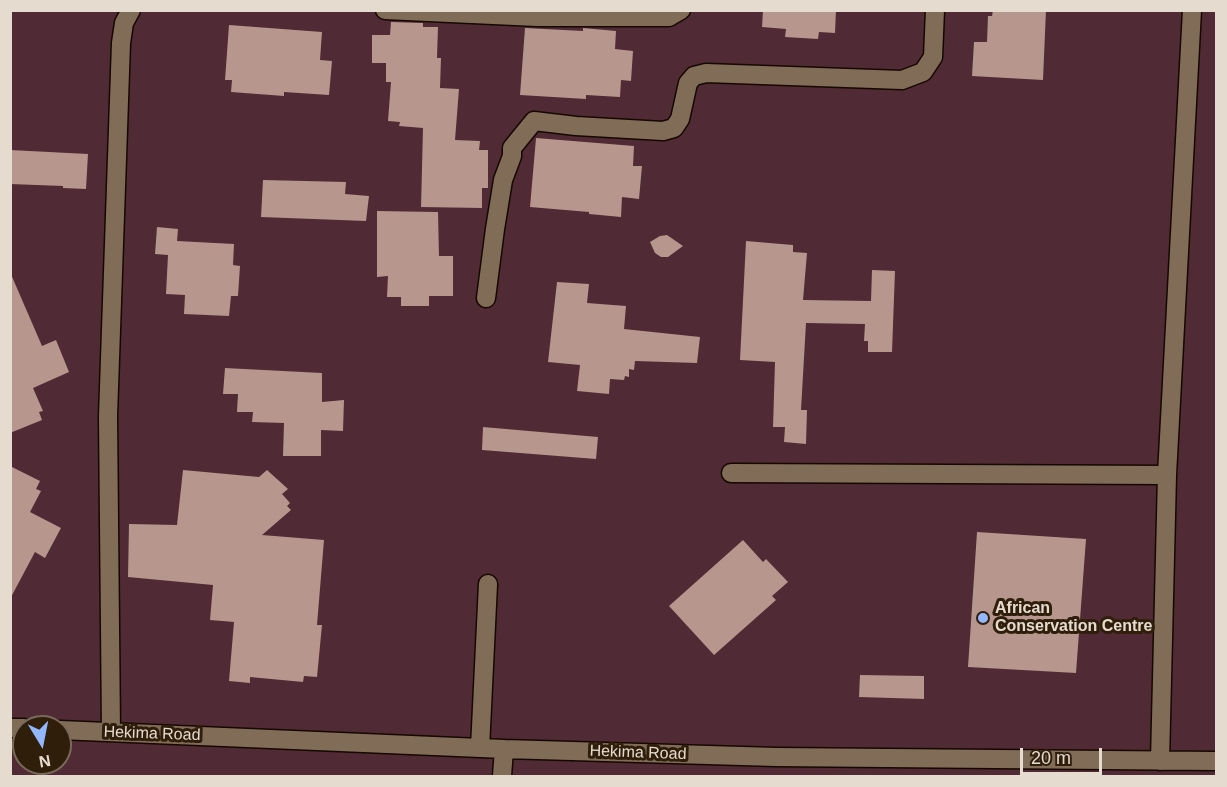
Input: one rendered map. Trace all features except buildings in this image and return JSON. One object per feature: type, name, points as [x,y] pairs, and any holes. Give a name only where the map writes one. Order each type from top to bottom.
[{"type":"street","points":[[111,732],[108,416],[122,44],[124,23],[131,10]]},
{"type":"street","points":[[384,10],[537,17],[669,17],[681,10]]},
{"type":"street","points":[[486,298],[503,180],[512,156],[512,148],[534,121],[663,131],[674,128],[680,119],[688,83],[694,76],[706,73],[902,80],[923,72],[933,57],[935,10]]},
{"type":"street","points":[[1160,761],[1167,475],[1192,10]]},
{"type":"street","points":[[731,473],[1167,475]]},
{"type":"street","points":[[480,748],[488,584]]},
{"type":"street","name":"Hekima Road","points":[[72,730],[504,749],[1066,767],[1160,761],[1216,761]]},
{"type":"street","points":[[502,777],[504,749]]},
{"type":"shaded area","points":[[10,11],[1216,11],[1216,776],[11,776]]},
{"type":"place","name":"African Conservation Centre","points":[[983,618]]}]
